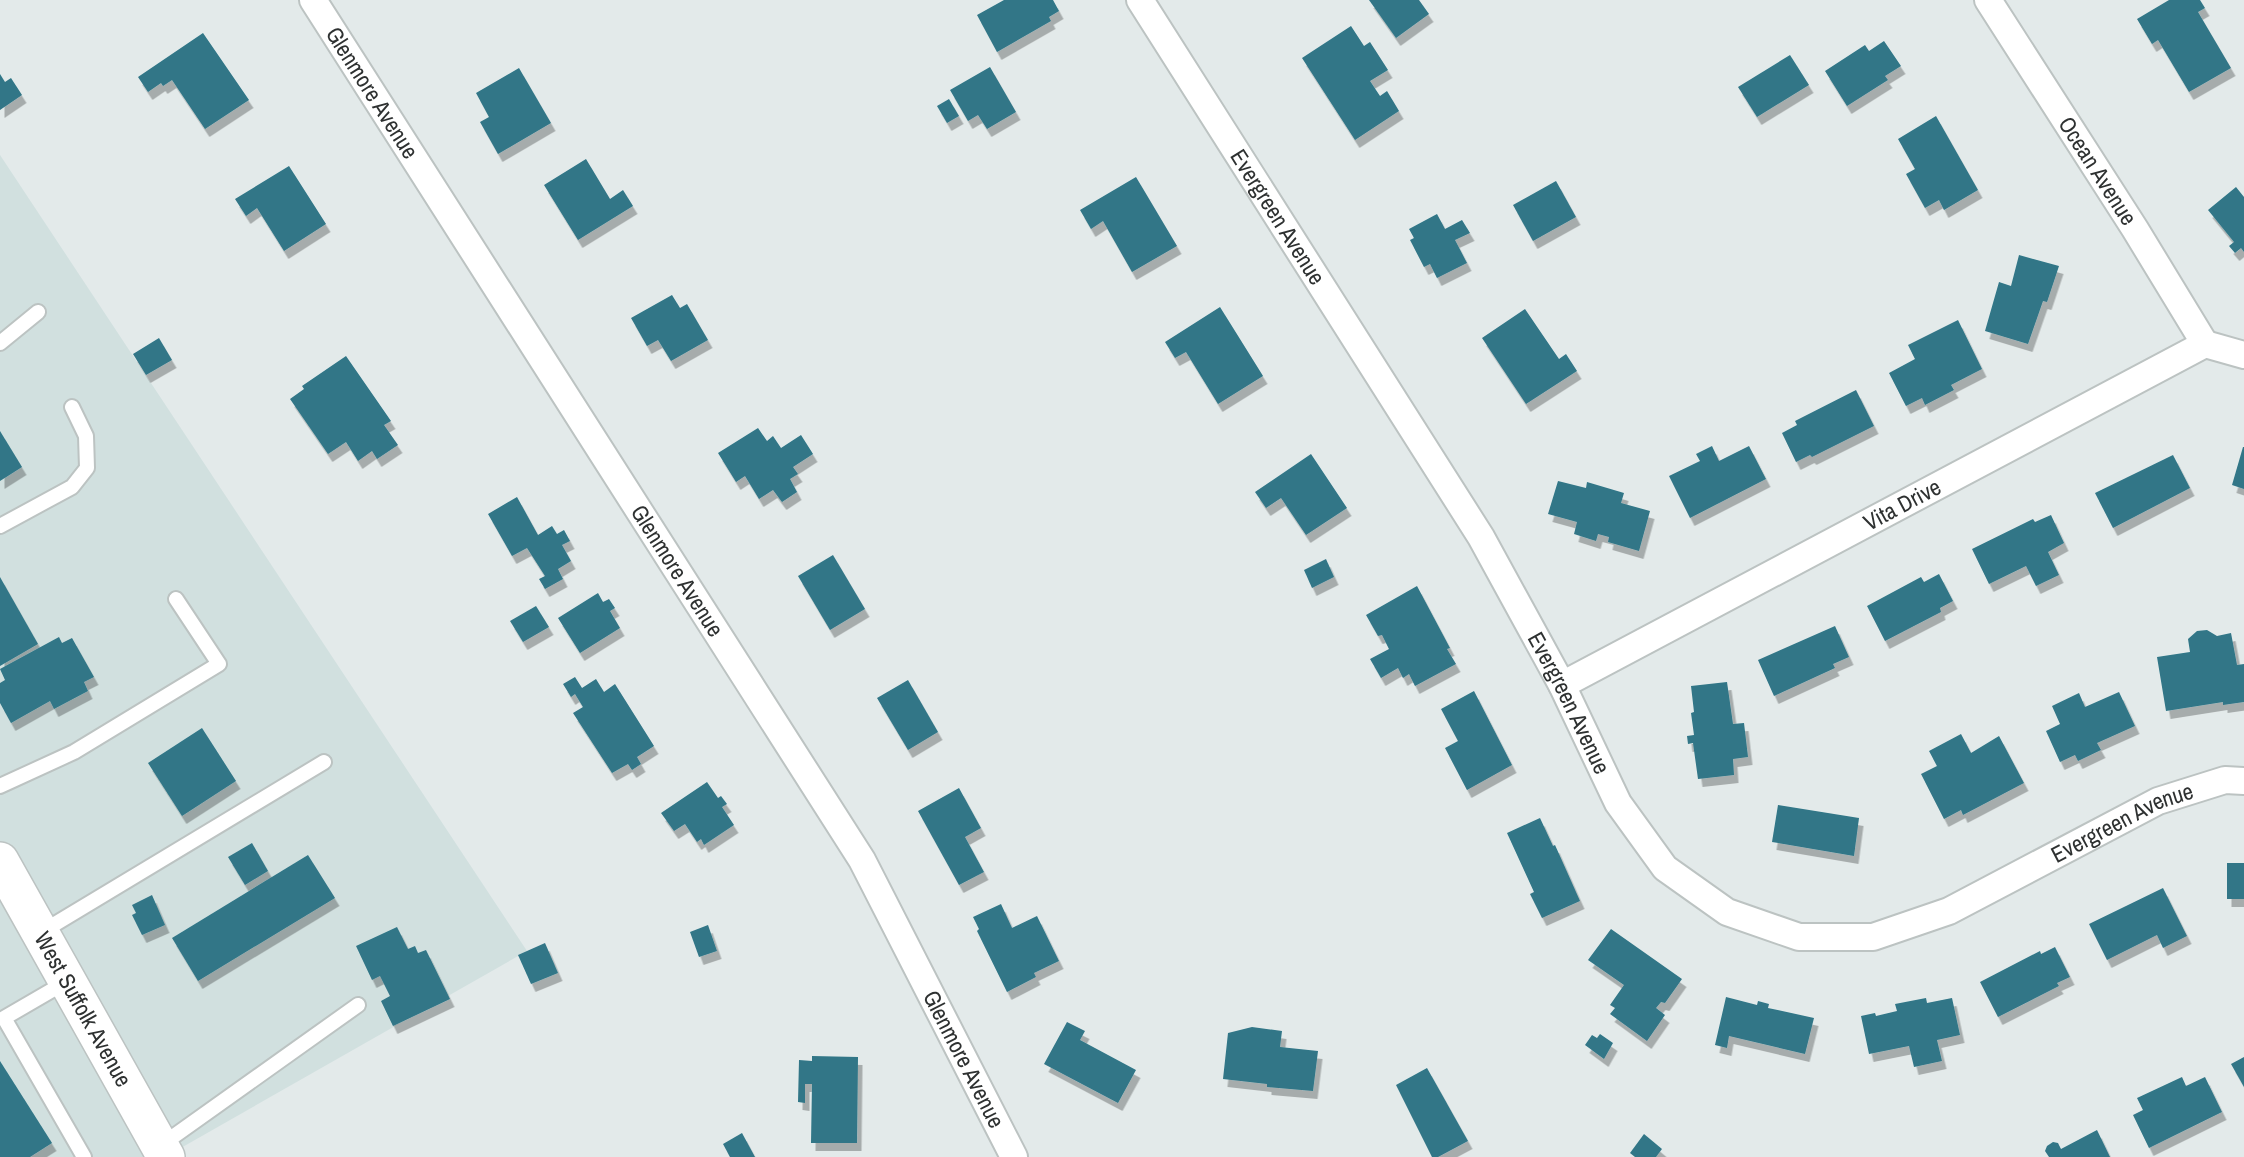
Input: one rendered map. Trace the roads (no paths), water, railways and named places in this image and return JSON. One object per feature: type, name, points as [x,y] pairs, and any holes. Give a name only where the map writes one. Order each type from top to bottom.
[{"type":"main road","name":"West Suffolk Avenue","points":[[0,863],[162,1152]]},
{"type":"street","name":"Glenmore Avenue","points":[[313,0],[862,860],[1014,1157]]},
{"type":"street","name":"Evergreen Avenue","points":[[1140,0],[1481,537],[1562,685],[1618,803],[1665,868],[1727,912],[1799,937],[1873,937],[1949,911],[2158,801],[2225,780],[2244,781]]},
{"type":"street","name":"Ocean Avenue","points":[[1988,0],[2206,344]]},
{"type":"street","name":"Vita Drive","points":[[1562,685],[2206,344]]},
{"type":"street","points":[[2206,344],[2244,355]]},
{"type":"lane","points":[[0,342],[38,312]]},
{"type":"lane","points":[[0,526],[72,487],[87,468],[86,436],[72,407]]},
{"type":"lane","points":[[0,786],[74,752],[219,664],[176,600]]},
{"type":"lane","points":[[40,933],[324,762]]},
{"type":"lane","points":[[67,982],[4,1018],[84,1157]]},
{"type":"lane","points":[[162,1152],[358,1005]]}]
